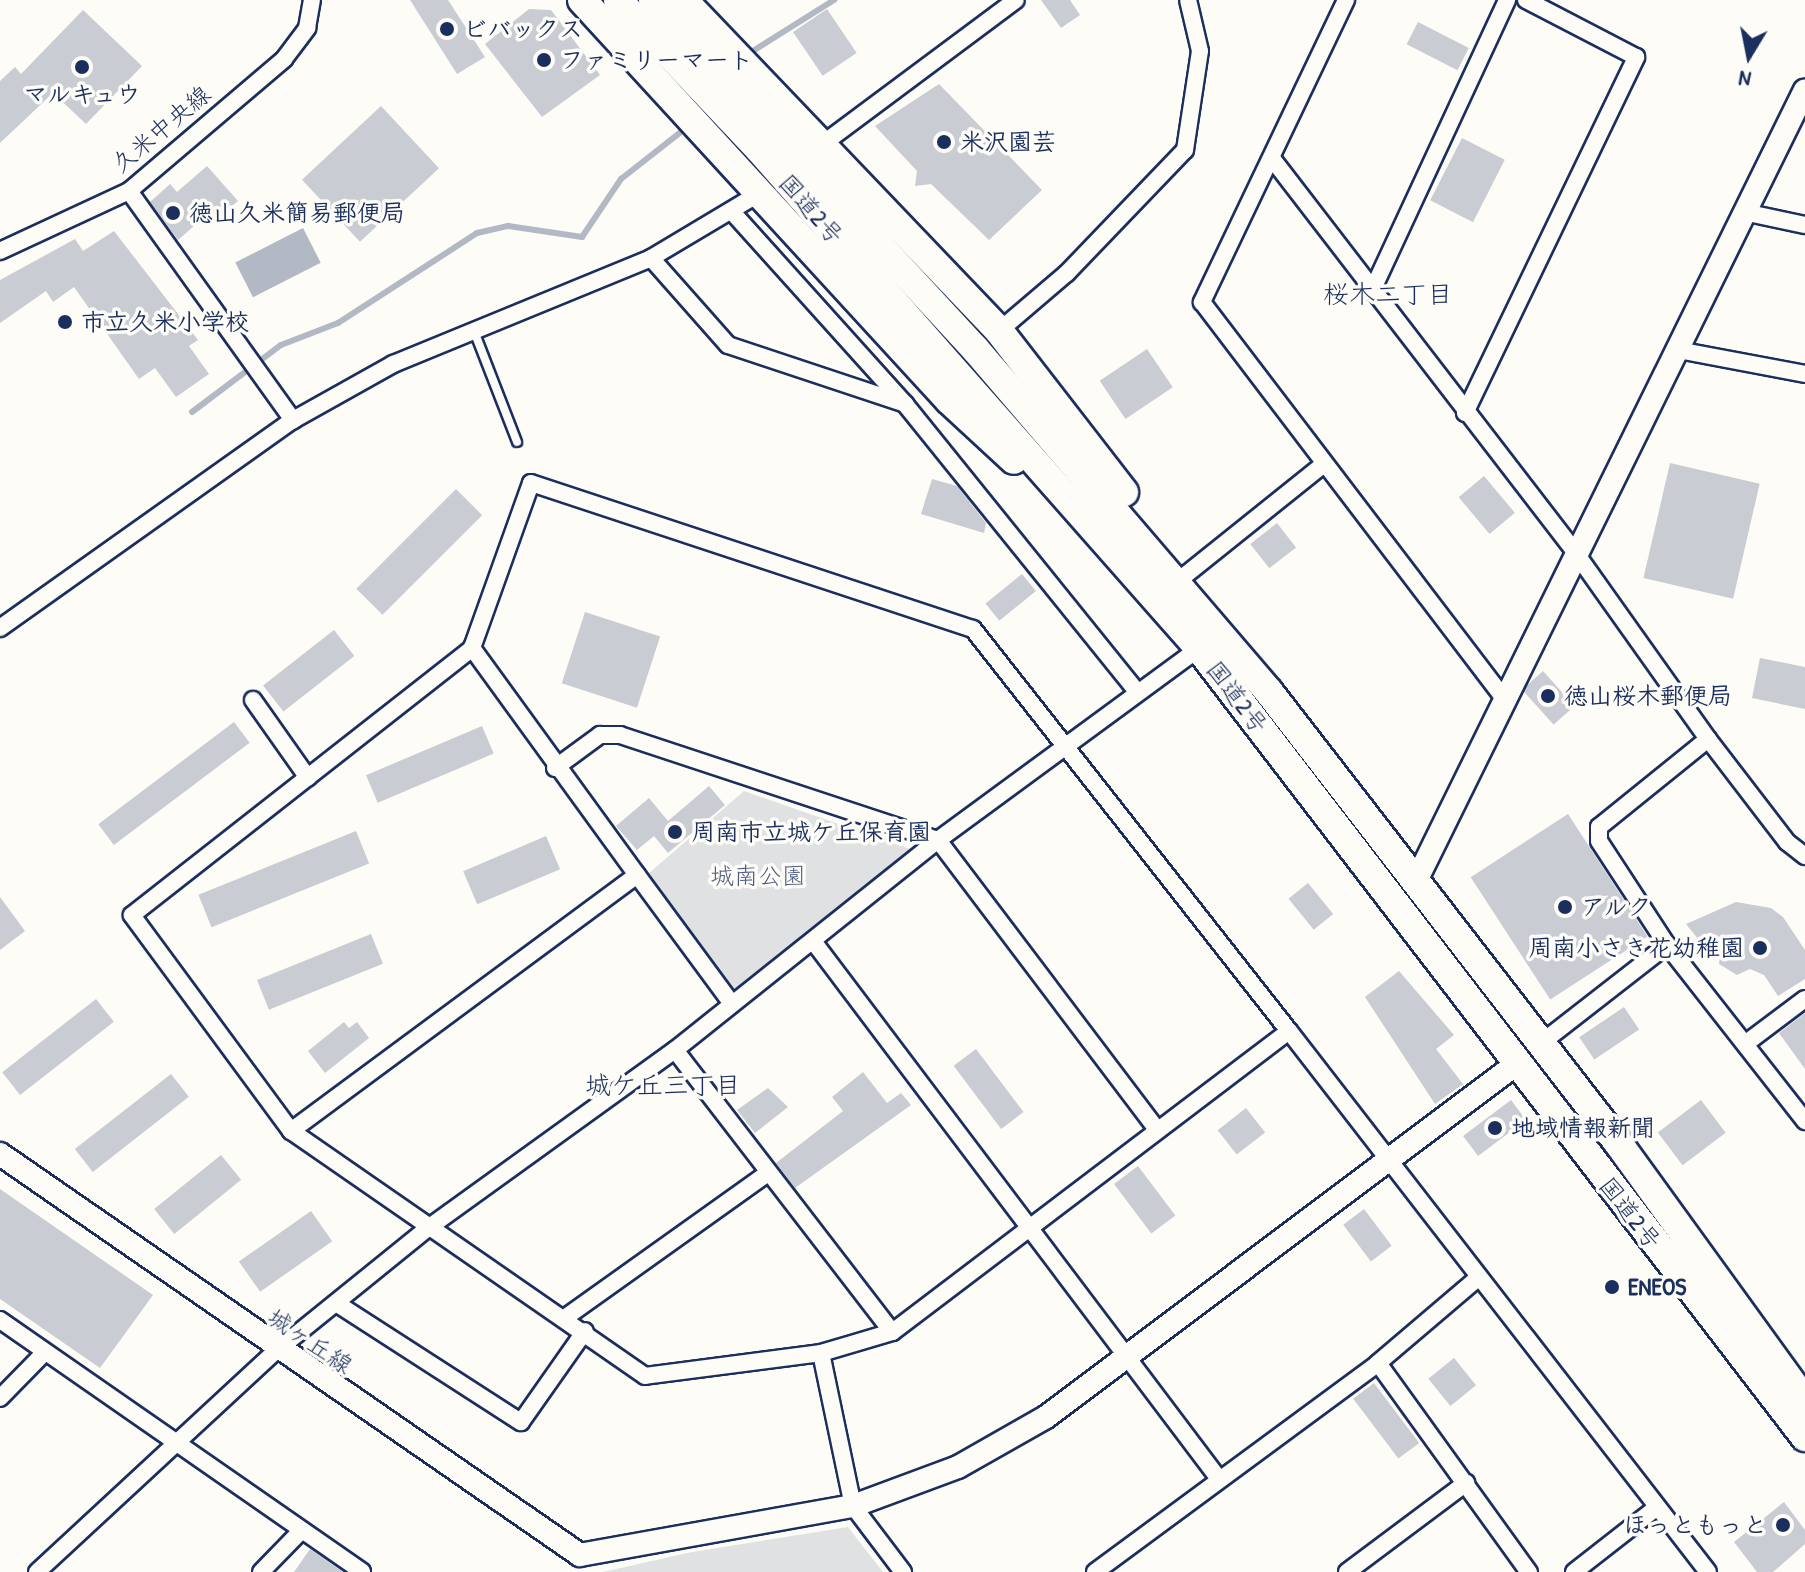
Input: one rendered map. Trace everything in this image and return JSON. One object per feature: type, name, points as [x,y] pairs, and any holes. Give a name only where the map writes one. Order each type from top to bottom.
[{"type":"highway","points":[[582,0],[949,400],[1161,575]]},
{"type":"highway","name":"国道2号","points":[[618,0],[691,59],[742,113],[1161,575],[1416,881],[1805,1401]]},
{"type":"highway","name":"国道2号","points":[[653,0],[691,59]]},
{"type":"highway","points":[[683,0],[999,331],[1139,511],[1161,575]]},
{"type":"highway","name":"国道2号","points":[[1161,575],[1199,648],[1515,1065],[1805,1437]]},
{"type":"street","name":"久米中央線","points":[[0,251],[129,191],[284,59],[307,28],[312,0]]},
{"type":"street","points":[[820,146],[1016,0]]},
{"type":"street","points":[[999,331],[1067,273],[1185,150],[1200,51],[1188,0]]},
{"type":"street","points":[[1346,0],[1274,161],[1202,302],[1504,698]]},
{"type":"street","points":[[1372,291],[1507,0]]},
{"type":"street","points":[[1465,413],[1636,57],[1526,0]]},
{"type":"street","points":[[1416,881],[1575,552],[1805,90]]},
{"type":"street","points":[[1274,161],[1575,552],[1708,739],[1787,842],[1805,856]]},
{"type":"street","points":[[129,191],[293,420]]},
{"type":"street","points":[[0,628],[293,420],[393,364],[651,258],[734,214],[760,193]]},
{"type":"street","points":[[1744,212],[1805,225]]},
{"type":"street","points":[[734,214],[905,404],[1137,692]]},
{"type":"street","points":[[651,258],[728,345],[905,404]]},
{"type":"street","points":[[1678,350],[1805,374]]},
{"type":"street","points":[[1161,575],[1324,464]]},
{"type":"street","points":[[1289,1031],[1156,1128],[892,1332],[821,1353],[645,1376],[566,1317],[428,1228],[291,1131],[132,915],[472,648],[531,483],[973,629],[1289,1031],[1708,1572]]},
{"type":"street","points":[[472,648],[555,768],[732,1004]]},
{"type":"street","points":[[37,1572],[276,1351],[428,1228],[675,1050],[938,840],[1199,648]]},
{"type":"street","points":[[253,700],[308,778]]},
{"type":"street","points":[[555,768],[600,735],[620,735],[938,840],[1156,1128]]},
{"type":"street","points":[[1708,739],[1599,827],[1599,841],[1667,945],[1805,1121]]},
{"type":"street","points":[[291,1131],[637,875]]},
{"type":"street","points":[[813,941],[1219,1479]]},
{"type":"street","points":[[1540,1044],[1667,945]]},
{"type":"street","points":[[1745,1044],[1805,999]]},
{"type":"street","points":[[675,1050],[892,1332]]},
{"type":"street","points":[[577,1564],[853,1506],[958,1467],[1046,1417],[1515,1065]]},
{"type":"street","name":"城ヶ丘線","points":[[0,1154],[577,1564]]},
{"type":"street","points":[[566,1317],[768,1173]]},
{"type":"street","points":[[1095,1572],[1378,1363],[1478,1278]]},
{"type":"street","points":[[336,1303],[521,1422],[585,1331]]},
{"type":"street","points":[[0,1320],[174,1445],[362,1572]]},
{"type":"street","points":[[0,1398],[45,1352]]},
{"type":"street","points":[[821,1353],[853,1506],[903,1572]]},
{"type":"street","points":[[1378,1363],[1529,1572]]},
{"type":"street","points":[[1347,1572],[1466,1483]]},
{"type":"street","points":[[1574,1572],[1656,1508]]},
{"type":"street","points":[[261,1572],[301,1531]]},
{"type":"lane","points":[[474,330],[517,442]]},
{"type":"green space","name":"城南公園","points":[[744,791],[910,849],[734,989],[648,874]]},
{"type":"green space","points":[[848,1527],[883,1572],[603,1572],[692,1552]]},
{"type":"shaded area","points":[[303,228],[321,263],[253,297],[235,263]]},
{"type":"building","name":"ビバックス","points":[[410,0],[448,0],[485,57],[457,74]]},
{"type":"building","points":[[1041,0],[1070,0],[1080,15],[1061,28]]},
{"type":"building","points":[[529,9],[551,10],[600,75],[542,117],[485,44]]},
{"type":"building","points":[[827,9],[857,53],[823,76],[793,32]]},
{"type":"building","points":[[83,10],[142,66],[86,124],[53,93],[0,143],[0,81],[15,67],[21,74]]},
{"type":"building","points":[[1418,22],[1469,48],[1457,70],[1407,44]]},
{"type":"building","name":"米沢園芸","points":[[939,84],[1042,190],[989,240],[931,184],[915,186],[917,171],[875,126]]},
{"type":"building","points":[[381,106],[439,168],[360,242],[302,180]]},
{"type":"building","points":[[1462,138],[1505,160],[1473,222],[1430,200]]},
{"type":"building","points":[[207,166],[238,201],[218,218],[211,211],[178,240],[150,202],[170,184],[177,192]]},
{"type":"building","points":[[114,231],[198,340],[189,346],[209,374],[176,397],[155,368],[139,379],[74,287],[53,302],[46,291],[0,323],[0,280],[75,239],[83,251]]},
{"type":"building","points":[[1147,349],[1173,387],[1125,419],[1100,381]]},
{"type":"building","points":[[1670,463],[1760,484],[1733,599],[1643,578]]},
{"type":"building","points":[[1484,476],[1515,513],[1490,534],[1459,497]]},
{"type":"building","points":[[932,479],[957,486],[986,523],[984,533],[921,514]]},
{"type":"building","points":[[456,489],[482,515],[382,615],[356,589]]},
{"type":"building","points":[[1277,523],[1296,547],[1269,568],[1250,544]]},
{"type":"building","points":[[1022,574],[1036,591],[999,621],[985,604]]},
{"type":"building","points":[[585,612],[660,636],[637,708],[562,683]]},
{"type":"building","points":[[334,630],[354,656],[283,711],[263,685]]},
{"type":"building","points":[[1760,658],[1805,667],[1805,709],[1752,698]]},
{"type":"building","points":[[1543,671],[1574,706],[1554,725],[1522,690]]},
{"type":"building","points":[[234,722],[250,743],[114,845],[98,824]]},
{"type":"building","points":[[482,726],[494,754],[378,803],[366,775]]},
{"type":"building","points":[[709,786],[725,805],[668,853],[654,836],[637,850],[616,826],[649,798],[668,821]]},
{"type":"building","name":"アルク","points":[[1568,814],[1648,936],[1550,1000],[1471,877]]},
{"type":"building","points":[[356,831],[369,863],[211,927],[198,895]]},
{"type":"building","points":[[546,836],[560,869],[477,904],[463,871]]},
{"type":"building","points":[[1308,883],[1333,914],[1314,930],[1289,899]]},
{"type":"building","points":[[0,897],[25,931],[0,950]]},
{"type":"building","points":[[1736,902],[1771,908],[1783,917],[1805,950],[1805,979],[1778,996],[1764,975],[1750,969],[1737,975],[1719,964],[1722,937],[1702,944],[1686,924]]},
{"type":"building","points":[[371,934],[383,964],[269,1010],[257,980]]},
{"type":"building","points":[[1399,971],[1454,1035],[1436,1049],[1463,1084],[1435,1104],[1365,997]]},
{"type":"building","points":[[96,999],[114,1022],[20,1095],[2,1072]]},
{"type":"building","points":[[1624,1007],[1639,1029],[1594,1060],[1579,1037]]},
{"type":"building","points":[[1805,1013],[1805,1069],[1779,1033]]},
{"type":"building","points":[[344,1022],[349,1028],[357,1022],[369,1038],[325,1073],[308,1051]]},
{"type":"building","points":[[976,1049],[1024,1112],[1001,1129],[954,1066]]},
{"type":"building","points":[[863,1072],[887,1103],[901,1093],[911,1105],[795,1188],[776,1163],[843,1111],[832,1097]]},
{"type":"building","points":[[171,1074],[189,1097],[93,1172],[75,1149]]},
{"type":"building","points":[[768,1088],[788,1107],[755,1133],[737,1110]]},
{"type":"building","name":"地域情報新聞","points":[[1511,1100],[1526,1120],[1478,1156],[1463,1136]]},
{"type":"building","points":[[1701,1100],[1726,1133],[1683,1165],[1658,1132]]},
{"type":"building","points":[[1246,1108],[1265,1132],[1237,1155],[1218,1130]]},
{"type":"building","points":[[221,1155],[241,1180],[174,1234],[154,1209]]},
{"type":"building","points":[[1138,1166],[1175,1216],[1151,1234],[1114,1184]]},
{"type":"building","points":[[0,1189],[153,1295],[100,1368],[0,1299]]},
{"type":"building","points":[[1364,1209],[1392,1246],[1371,1261],[1343,1225]]},
{"type":"building","points":[[311,1211],[332,1241],[260,1292],[239,1261]]},
{"type":"building","points":[[1454,1358],[1476,1385],[1450,1406],[1428,1379]]},
{"type":"building","points":[[1374,1383],[1419,1443],[1398,1459],[1353,1399]]},
{"type":"building","points":[[1784,1502],[1805,1530],[1805,1544],[1773,1572],[1757,1572],[1734,1542]]},
{"type":"building","points":[[310,1549],[343,1572],[294,1572]]},
{"type":"waterway","points":[[748,54],[834,0]]},
{"type":"waterway","points":[[192,412],[281,345],[338,323],[477,233],[508,226],[582,237],[621,179],[687,127]]},
{"type":"place","name":"ビバックス","points":[[447,29]]},
{"type":"place","name":"ファミリーマート","points":[[544,60]]},
{"type":"place","name":"マルキュウ","points":[[82,67]]},
{"type":"place","name":"米沢園芸","points":[[944,142]]},
{"type":"place","name":"徳山久米簡易郵便局","points":[[173,213]]},
{"type":"place","name":"市立久米小学校","points":[[65,322]]},
{"type":"place","name":"徳山桜木郵便局","points":[[1548,696]]},
{"type":"place","name":"周南市立城ケ丘保育園","points":[[675,832]]},
{"type":"place","name":"アルク","points":[[1565,907]]},
{"type":"place","name":"周南小さき花幼稚園","points":[[1760,948]]},
{"type":"place","name":"地域情報新聞","points":[[1495,1128]]},
{"type":"place","name":"ENEOS","points":[[1612,1287]]},
{"type":"place","name":"ほっともっと","points":[[1783,1525]]},
{"type":"district","name":"桜木二丁目","points":[[1388,294]]},
{"type":"district","name":"城ケ丘三丁目","points":[[663,1085]]}]
